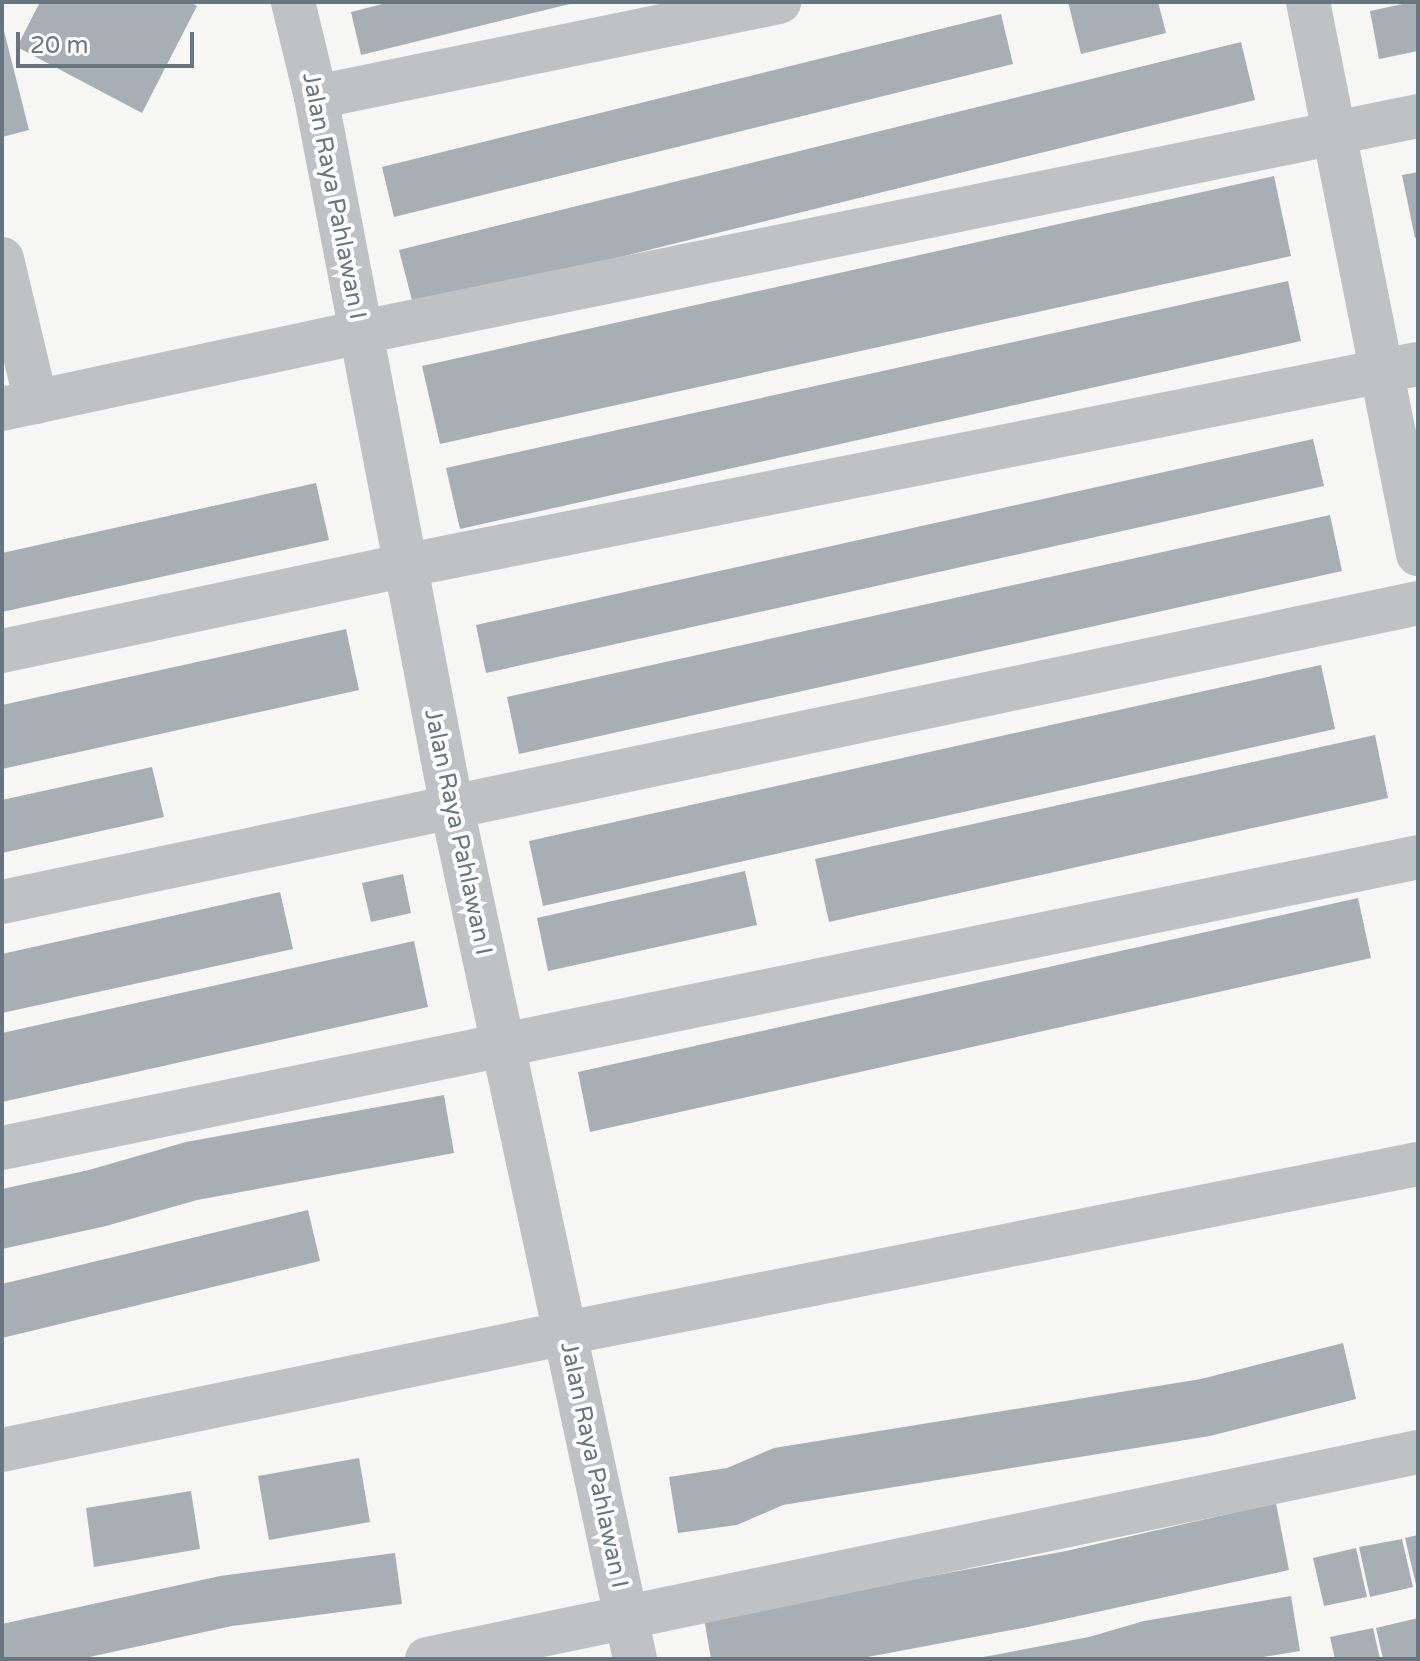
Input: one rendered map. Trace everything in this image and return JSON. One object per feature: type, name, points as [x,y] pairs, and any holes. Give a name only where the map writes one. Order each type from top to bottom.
[{"type":"street","name":"Jalan Raya Pahlawan I","points":[[293,2],[316,97],[403,566],[452,808],[631,1638]]},
{"type":"street","points":[[316,97],[779,2]]},
{"type":"street","points":[[1308,2],[1335,134],[1400,368],[1418,554]]},
{"type":"street","points":[[2,259],[19,406],[362,332],[1418,116]]},
{"type":"street","points":[[2,651],[403,566],[1400,368]]},
{"type":"street","points":[[2,902],[1418,603]]},
{"type":"street","points":[[2,1148],[1418,857]]},
{"type":"street","points":[[2,1450],[566,1333],[1418,1164]]},
{"type":"street","points":[[427,1659],[631,1638],[1418,1452]]},
{"type":"building","points":[[40,2],[190,2],[197,6],[142,113],[17,47]]},
{"type":"building","points":[[390,2],[574,3],[361,55],[351,12]]},
{"type":"building","points":[[1068,2],[1158,2],[1166,33],[1081,54]]},
{"type":"building","points":[[1418,2],[1418,51],[1379,59],[1370,11]]},
{"type":"building","points":[[1001,14],[1013,64],[394,217],[382,167]]},
{"type":"building","points":[[2,23],[29,130],[2,137]]},
{"type":"building","points":[[1241,42],[1255,100],[414,308],[399,250]]},
{"type":"building","points":[[1418,172],[1418,237],[1415,238],[1402,175]]},
{"type":"building","points":[[1274,176],[1291,256],[440,444],[422,366]]},
{"type":"building","points":[[1288,281],[1301,341],[460,529],[446,468]]},
{"type":"building","points":[[1313,439],[1324,486],[486,673],[476,625]]},
{"type":"building","points":[[316,483],[329,540],[2,612],[2,553]]},
{"type":"building","points":[[1330,515],[1342,571],[519,754],[507,697]]},
{"type":"building","points":[[346,629],[359,690],[2,769],[2,705]]},
{"type":"building","points":[[1321,665],[1335,729],[543,906],[529,841]]},
{"type":"building","points":[[1375,735],[1388,798],[829,922],[815,859]]},
{"type":"building","points":[[152,767],[164,817],[2,853],[2,800]]},
{"type":"building","points":[[745,871],[757,925],[548,971],[537,918]]},
{"type":"building","points":[[403,874],[411,913],[371,922],[362,883]]},
{"type":"building","points":[[280,892],[293,949],[2,1013],[2,954]]},
{"type":"building","points":[[1358,898],[1371,958],[590,1132],[578,1072]]},
{"type":"building","points":[[414,941],[428,1007],[2,1102],[2,1033]]},
{"type":"building","points":[[444,1095],[454,1153],[197,1200],[106,1226],[2,1249],[2,1189],[89,1170],[186,1142]]},
{"type":"building","points":[[308,1210],[320,1261],[2,1338],[2,1284]]},
{"type":"building","points":[[1343,1343],[1356,1399],[1210,1436],[783,1505],[737,1525],[678,1533],[669,1477],[727,1468],[774,1448],[1201,1379]]},
{"type":"building","points":[[359,1458],[370,1522],[269,1540],[258,1476]]},
{"type":"building","points":[[191,1491],[200,1549],[94,1567],[86,1508]]},
{"type":"building","points":[[1276,1503],[1289,1570],[1028,1627],[857,1659],[711,1659],[704,1618],[1066,1551]]},
{"type":"building","points":[[1418,1535],[1418,1589],[1417,1589],[1405,1538]]},
{"type":"building","points":[[1402,1539],[1413,1587],[1370,1597],[1359,1547]]},
{"type":"building","points":[[1356,1548],[1367,1597],[1324,1606],[1313,1558]]},
{"type":"building","points":[[395,1553],[402,1604],[232,1626],[80,1659],[2,1659],[2,1624],[220,1576]]},
{"type":"building","points":[[1291,1596],[1300,1651],[1251,1659],[973,1659],[1089,1637],[1144,1621]]},
{"type":"building","points":[[1418,1618],[1418,1659],[1383,1659],[1376,1628]]},
{"type":"building","points":[[1373,1628],[1380,1659],[1335,1659],[1330,1637]]}]
